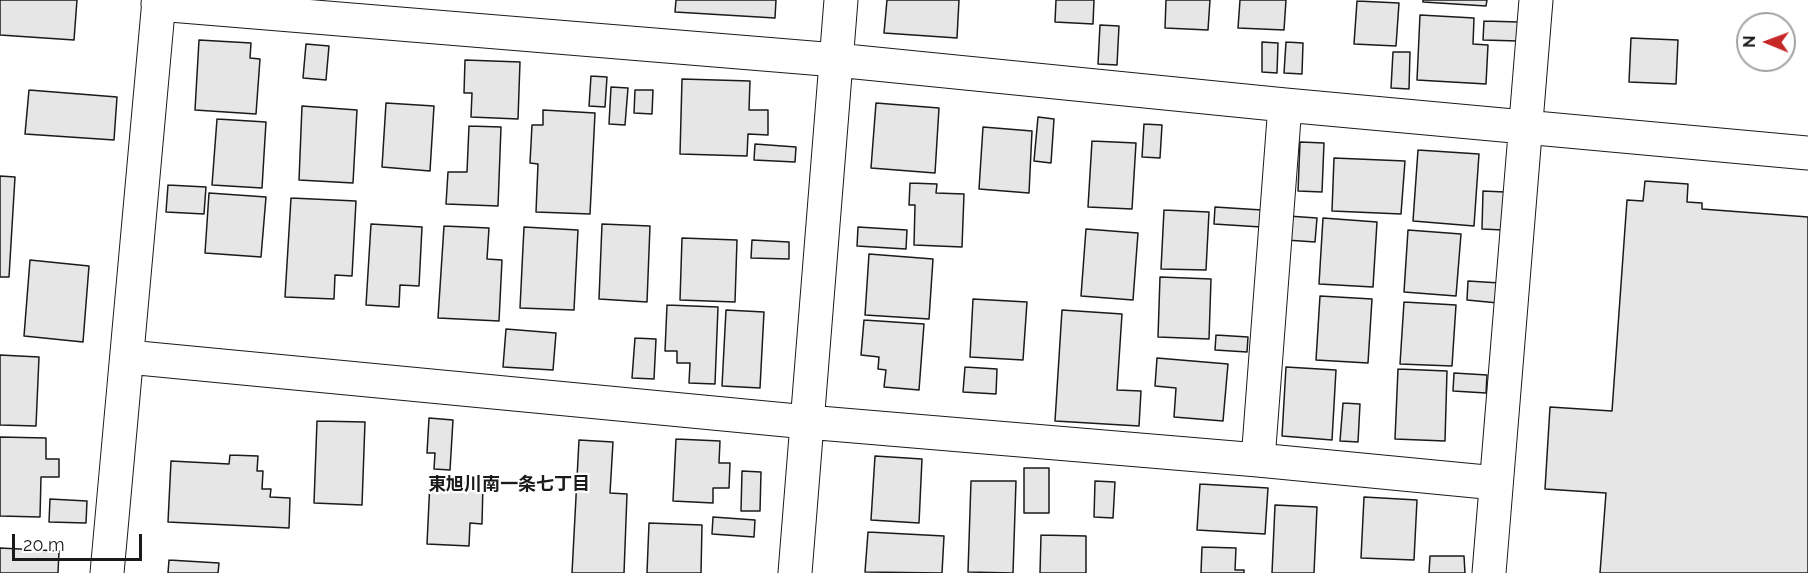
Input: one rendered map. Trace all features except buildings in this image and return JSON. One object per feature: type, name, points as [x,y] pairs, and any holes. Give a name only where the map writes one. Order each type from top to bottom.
[{"type":"street","points":[[795,573],[841,0]]},
{"type":"street","points":[[1489,573],[1536,0]]},
{"type":"street","points":[[106,573],[128,357],[159,2],[836,60],[1285,105],[1808,153]]},
{"type":"street","points":[[1258,460],[1285,105]]},
{"type":"street","points":[[128,357],[807,422],[1258,460],[1496,483]]},
{"type":"district","name":"東旭川南一条七丁目","points":[[509,485]]}]
